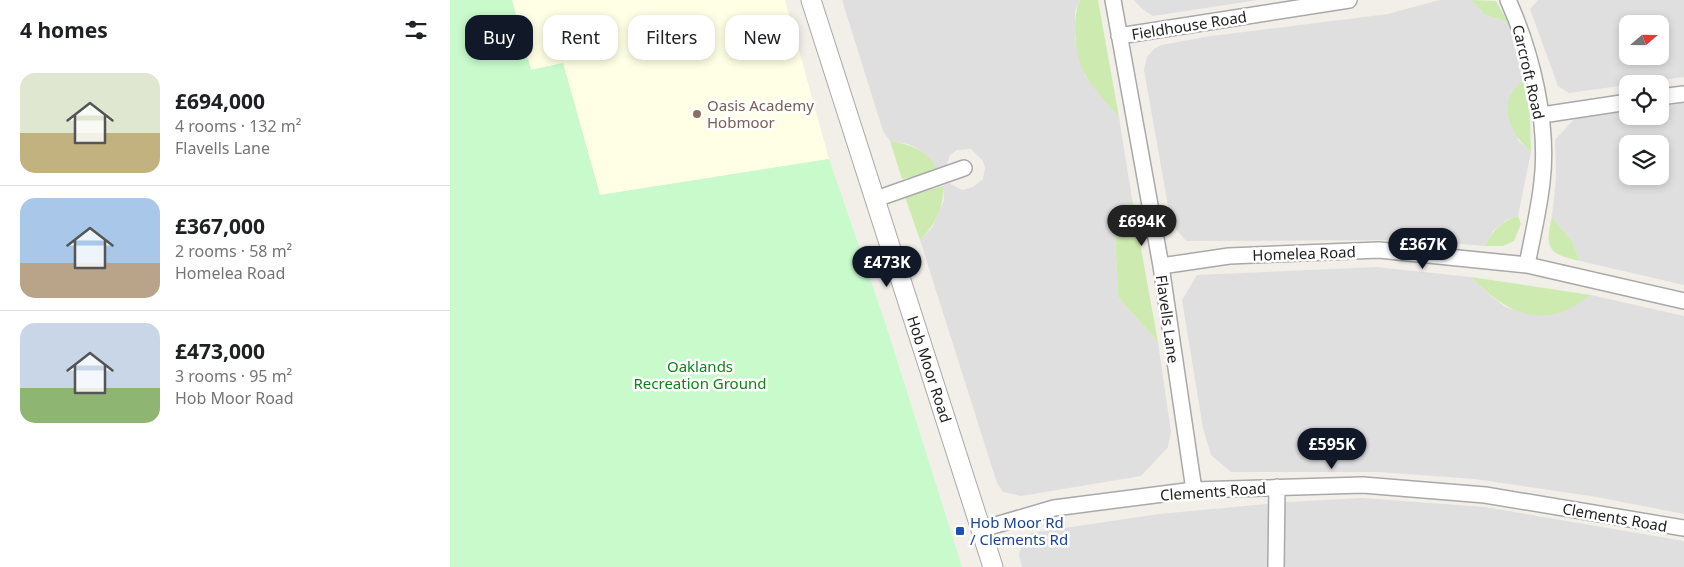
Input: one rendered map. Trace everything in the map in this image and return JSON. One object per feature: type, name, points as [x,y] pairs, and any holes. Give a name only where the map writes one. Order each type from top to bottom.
[{"type":"street","name":"Hob Moor Road","points":[[812,0],[993,567]]},
{"type":"street","name":"Flavells Lane","points":[[1113,0],[1161,266],[1194,490]]},
{"type":"street","name":"Fieldhouse Road","points":[[1119,36],[1349,0]]},
{"type":"street","name":"Carcroft Road","points":[[1508,0],[1524,35],[1542,115],[1542,181],[1527,265]]},
{"type":"street","points":[[1669,96],[1684,94]]},
{"type":"street","points":[[1542,115],[1619,103]]},
{"type":"street","points":[[876,199],[964,168]]},
{"type":"street","name":"Homelea Road","points":[[1161,266],[1229,256],[1379,250],[1527,265],[1684,301]]},
{"type":"street","name":"Clements Road","points":[[982,529],[1054,508],[1194,490],[1277,486],[1363,485],[1485,495],[1684,528]]},
{"type":"street","points":[[1276,567],[1277,486]]},
{"type":"shaded area","name":"Oasis Academy Hobmoor","points":[[512,0],[785,0],[789,15],[725,15],[725,60],[799,60],[799,51],[829,159],[600,195],[563,63],[531,70],[528,60],[533,60],[533,15],[516,15]]},
{"type":"shaded area","points":[[842,0],[1080,0],[1075,11],[1075,39],[1085,76],[1119,117],[1132,199],[1115,234],[1118,297],[1158,342],[1171,432],[1168,447],[1141,476],[1021,496],[1003,492],[997,483],[920,240],[932,228],[944,200],[943,186],[949,183],[962,190],[973,187],[983,179],[985,168],[983,161],[971,149],[957,150],[950,155],[945,169],[938,171],[928,157],[916,148],[908,144],[890,141],[883,131]]},
{"type":"shaded area","points":[[1134,0],[1258,0],[1153,16],[1142,9]]},
{"type":"shaded area","points":[[1439,0],[1471,0],[1485,15],[1508,22],[1523,79],[1510,94],[1518,140],[1531,152],[1518,216],[1506,220],[1493,231],[1485,246],[1416,240],[1186,241],[1171,223],[1144,70],[1147,57],[1154,49],[1161,45],[1211,36],[1388,14]]},
{"type":"shaded area","points":[[1538,0],[1684,0],[1684,77],[1669,79],[1669,75],[1619,75],[1619,86],[1569,93],[1558,86],[1530,9]]},
{"type":"shaded area","points":[[1684,103],[1684,285],[1580,261],[1572,241],[1552,217],[1556,177],[1555,140],[1575,118],[1619,112],[1619,125],[1669,125],[1669,106]]},
{"type":"shaded area","points":[[1376,267],[1471,277],[1505,307],[1529,314],[1561,313],[1591,295],[1684,316],[1684,514],[1597,497],[1474,479],[1379,472],[1231,472],[1211,455],[1203,428],[1182,300],[1197,275]]},
{"type":"shaded area","points":[[1362,498],[1485,507],[1684,541],[1684,567],[1022,567],[1019,555],[1022,544],[1031,533],[1159,514],[1287,502]]},
{"type":"green space","name":"Oaklands Recreation Ground","points":[[450,0],[512,0],[516,15],[465,15],[465,60],[528,60],[531,70],[563,63],[600,195],[829,159],[885,322],[962,567],[450,567]]},
{"type":"green space","points":[[1080,0],[1098,0],[1119,117],[1098,93],[1083,71],[1077,51],[1075,29],[1077,8]]},
{"type":"green space","points":[[1471,0],[1496,1],[1508,22],[1485,15]]},
{"type":"green space","points":[[1523,79],[1530,116],[1531,152],[1515,134],[1508,111],[1510,95]]},
{"type":"green space","points":[[890,141],[905,144],[918,150],[930,158],[938,171],[902,179]]},
{"type":"green space","points":[[943,186],[942,201],[938,215],[935,222],[920,240],[905,197]]},
{"type":"green space","points":[[1132,199],[1158,342],[1118,297],[1115,234]]},
{"type":"green space","points":[[1518,216],[1521,224],[1514,241],[1503,246],[1485,246],[1498,227]]},
{"type":"green space","points":[[1552,217],[1572,241],[1580,261],[1561,256],[1551,248],[1549,236]]},
{"type":"green space","points":[[1471,277],[1591,295],[1572,308],[1560,313],[1534,315],[1522,313],[1500,302]]},
{"type":"place","name":"Oasis Academy Hobmoor","points":[[697,114]]},
{"type":"place","name":"Hob Moor Rd / Clements Rd","points":[[960,531]]}]
